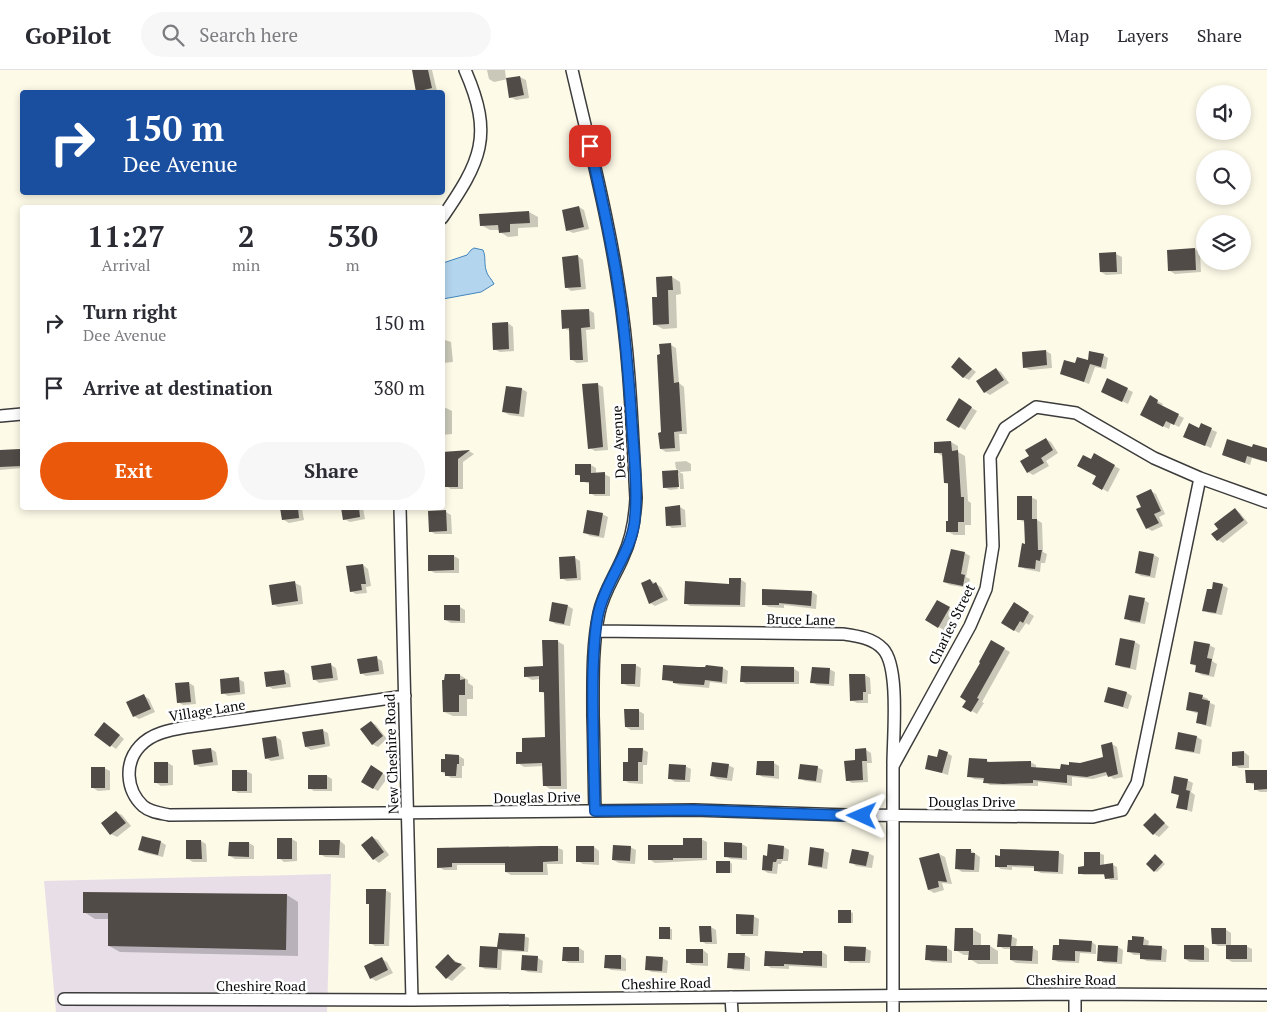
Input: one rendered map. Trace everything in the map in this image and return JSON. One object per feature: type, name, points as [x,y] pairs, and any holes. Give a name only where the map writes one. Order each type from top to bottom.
[{"type":"street","points":[[445,214],[474,167],[479,150],[481,129],[479,109],[465,70]]},
{"type":"street","name":"Dee Avenue","points":[[572,70],[605,213],[619,290],[629,375],[636,498],[635,519],[631,538],[606,592],[599,611],[596,631],[593,693],[595,811]]},
{"type":"street","name":"Charles Street","points":[[893,1012],[893,766],[970,626],[986,588],[993,546],[990,457],[1005,428],[1036,407],[1076,413],[1154,458],[1200,478]]},
{"type":"street","points":[[0,416],[20,414]]},
{"type":"street","points":[[1200,478],[1267,502]]},
{"type":"street","name":"Douglas Drive","points":[[408,813],[694,810],[892,816],[1093,817],[1122,810],[1137,783],[1200,478]]},
{"type":"street","name":"New Cheshire Road","points":[[400,510],[412,1000]]},
{"type":"street","name":"Bruce Lane","points":[[596,631],[843,634],[873,642],[884,649],[890,660],[894,675],[893,766]]},
{"type":"street","name":"Village Lane","points":[[405,696],[170,731],[155,735],[140,745],[132,756],[129,768],[129,782],[134,794],[144,806],[156,812],[169,815],[408,813]]},
{"type":"street","points":[[1075,994],[1075,1012]]},
{"type":"street","name":"Cheshire Road","points":[[64,998],[412,1000],[893,995],[1267,995]]},
{"type":"street","points":[[732,997],[732,1012]]},
{"type":"shaded area","points":[[331,874],[327,1012],[56,1012],[44,881]]},
{"type":"water","points":[[474,248],[483,250],[487,272],[494,284],[481,292],[445,299],[445,262],[467,255]]},
{"type":"building","points":[[412,70],[428,70],[432,88],[416,90]]},
{"type":"building","points":[[520,76],[524,95],[509,98],[506,78]]},
{"type":"building","points":[[579,206],[584,227],[566,231],[562,210]]},
{"type":"building","points":[[529,211],[530,223],[510,224],[510,232],[499,233],[498,225],[480,226],[479,214]]},
{"type":"building","points":[[1195,248],[1196,270],[1168,271],[1167,250]]},
{"type":"building","points":[[1116,252],[1117,272],[1100,272],[1099,253]]},
{"type":"building","points":[[578,255],[581,287],[565,288],[562,257]]},
{"type":"building","points":[[672,276],[673,290],[668,290],[669,324],[653,325],[652,297],[657,297],[656,277]]},
{"type":"building","points":[[589,309],[590,327],[581,328],[583,360],[570,360],[569,328],[562,329],[561,310]]},
{"type":"building","points":[[508,322],[509,349],[493,350],[492,323]]},
{"type":"building","points":[[671,343],[674,383],[679,382],[682,431],[674,432],[675,448],[660,449],[658,433],[661,432],[657,355],[660,354],[659,344]]},
{"type":"building","points":[[1046,350],[1047,365],[1023,368],[1022,352]]},
{"type":"building","points":[[1089,351],[1104,354],[1101,367],[1090,364],[1084,382],[1060,374],[1064,360],[1075,363],[1077,357],[1088,360]]},
{"type":"building","points":[[959,357],[972,369],[963,378],[951,367]]},
{"type":"building","points":[[996,368],[1004,380],[984,393],[976,381]]},
{"type":"building","points":[[1107,378],[1128,388],[1122,402],[1101,392]]},
{"type":"building","points":[[598,383],[603,447],[588,449],[582,384]]},
{"type":"building","points":[[506,386],[522,388],[519,414],[502,412]]},
{"type":"building","points":[[1150,395],[1158,400],[1157,403],[1179,414],[1174,425],[1166,421],[1163,427],[1140,415]]},
{"type":"building","points":[[959,398],[972,407],[959,428],[946,420]]},
{"type":"building","points":[[1189,423],[1199,428],[1201,423],[1212,428],[1205,446],[1183,437]]},
{"type":"building","points":[[1046,438],[1053,450],[1041,458],[1044,463],[1027,473],[1020,461],[1029,456],[1025,450]]},
{"type":"building","points":[[1227,439],[1252,447],[1253,444],[1267,448],[1267,462],[1247,456],[1245,463],[1222,455]]},
{"type":"building","points":[[951,441],[952,451],[958,450],[961,497],[964,497],[964,522],[958,522],[958,532],[946,532],[946,521],[948,521],[948,483],[944,483],[942,453],[934,453],[934,442]]},
{"type":"building","points":[[20,449],[20,466],[0,467],[0,450]]},
{"type":"building","points":[[470,450],[458,459],[458,487],[445,487],[445,452]]},
{"type":"building","points":[[1094,453],[1115,465],[1102,490],[1092,484],[1096,476],[1077,466],[1083,455],[1091,459]]},
{"type":"building","points":[[575,464],[591,464],[591,473],[605,472],[605,494],[589,494],[589,482],[580,482],[580,475],[575,475]]},
{"type":"building","points":[[678,470],[679,487],[663,488],[662,471]]},
{"type":"building","points":[[1151,489],[1161,511],[1154,514],[1159,523],[1146,529],[1136,509],[1141,507],[1136,496]]},
{"type":"building","points":[[1017,496],[1032,496],[1032,519],[1037,519],[1038,550],[1042,550],[1040,561],[1036,560],[1035,569],[1018,567],[1022,543],[1025,544],[1024,520],[1017,520]]},
{"type":"building","points":[[680,505],[681,525],[666,526],[665,507]]},
{"type":"building","points":[[1235,508],[1244,520],[1217,541],[1211,534],[1218,529],[1214,524]]},
{"type":"building","points":[[280,510],[298,510],[299,518],[282,520]]},
{"type":"building","points":[[341,510],[359,510],[360,517],[343,520]]},
{"type":"building","points":[[446,510],[447,531],[429,532],[428,511]]},
{"type":"building","points":[[587,510],[603,513],[599,536],[583,533]]},
{"type":"building","points":[[951,549],[965,552],[961,574],[965,575],[963,586],[943,582]]},
{"type":"building","points":[[1139,551],[1154,554],[1150,576],[1135,573]]},
{"type":"building","points":[[428,555],[454,555],[454,570],[428,571]]},
{"type":"building","points":[[575,556],[577,578],[560,579],[559,557]]},
{"type":"building","points":[[363,564],[366,584],[361,584],[362,590],[350,592],[346,566]]},
{"type":"building","points":[[729,578],[741,578],[740,605],[684,604],[685,581],[729,584]]},
{"type":"building","points":[[650,579],[653,584],[656,582],[663,597],[649,604],[641,583]]},
{"type":"building","points":[[295,581],[298,601],[272,605],[269,585]]},
{"type":"building","points":[[1213,582],[1223,584],[1216,613],[1202,611],[1207,589],[1212,589]]},
{"type":"building","points":[[762,589],[812,591],[811,606],[779,603],[779,605],[762,605]]},
{"type":"building","points":[[1129,595],[1145,598],[1140,622],[1124,619]]},
{"type":"building","points":[[937,600],[950,607],[938,628],[925,620]]},
{"type":"building","points":[[552,602],[568,605],[564,624],[549,621]]},
{"type":"building","points":[[1014,602],[1029,612],[1023,623],[1020,621],[1014,631],[1001,623]]},
{"type":"building","points":[[444,605],[460,605],[460,621],[444,620]]},
{"type":"building","points":[[1120,638],[1135,641],[1130,668],[1115,665]]},
{"type":"building","points":[[542,640],[558,640],[561,786],[543,786],[542,763],[516,764],[516,752],[522,752],[522,738],[545,737],[544,692],[539,692],[539,676],[524,677],[524,667],[543,666]]},
{"type":"building","points":[[991,640],[1005,648],[971,712],[962,707],[966,701],[960,697]]},
{"type":"building","points":[[1194,641],[1210,644],[1207,658],[1212,659],[1209,675],[1195,672],[1196,665],[1190,664]]},
{"type":"building","points":[[377,656],[379,671],[360,674],[357,659]]},
{"type":"building","points":[[331,663],[333,678],[313,680],[311,666]]},
{"type":"building","points":[[621,664],[636,664],[635,684],[621,684]]},
{"type":"building","points":[[663,665],[723,667],[722,682],[705,680],[704,685],[673,683],[673,681],[662,680]]},
{"type":"building","points":[[741,666],[794,667],[794,682],[740,682]]},
{"type":"building","points":[[812,667],[830,668],[829,684],[810,683]]},
{"type":"building","points":[[284,670],[286,684],[266,687],[264,672]]},
{"type":"building","points":[[445,674],[460,674],[460,680],[465,679],[465,695],[459,695],[459,712],[443,712],[442,680],[444,680]]},
{"type":"building","points":[[849,674],[865,674],[866,692],[863,692],[863,700],[850,701]]},
{"type":"building","points":[[239,677],[240,692],[221,694],[220,679]]},
{"type":"building","points":[[189,682],[191,702],[177,703],[175,683]]},
{"type":"building","points":[[1108,687],[1127,692],[1123,707],[1104,702]]},
{"type":"building","points":[[1189,692],[1203,695],[1202,699],[1210,701],[1206,725],[1196,723],[1198,712],[1186,710]]},
{"type":"building","points":[[144,694],[151,709],[133,717],[126,702]]},
{"type":"building","points":[[624,709],[639,709],[639,727],[625,727]]},
{"type":"building","points":[[371,721],[383,736],[372,745],[360,729]]},
{"type":"building","points":[[104,722],[120,735],[110,747],[94,735]]},
{"type":"building","points":[[323,729],[325,744],[305,747],[302,732]]},
{"type":"building","points":[[1178,732],[1197,736],[1194,752],[1175,749]]},
{"type":"building","points":[[276,736],[279,756],[265,759],[262,738]]},
{"type":"building","points":[[1112,742],[1118,774],[1108,777],[1106,772],[1087,777],[1067,775],[1067,783],[1033,780],[1033,783],[1003,784],[983,783],[984,778],[967,777],[969,758],[987,759],[987,762],[1031,761],[1031,767],[1060,769],[1061,764],[1069,765],[1069,762],[1080,763],[1103,757],[1101,745]]},
{"type":"building","points":[[211,748],[213,762],[194,765],[192,750]]},
{"type":"building","points":[[628,748],[643,748],[642,762],[638,762],[638,781],[623,781],[623,762],[628,762]]},
{"type":"building","points":[[866,748],[867,761],[862,761],[863,780],[846,781],[844,761],[855,760],[855,749]]},
{"type":"building","points":[[939,749],[948,752],[942,773],[925,769],[928,755],[937,757]]},
{"type":"building","points":[[1244,751],[1244,765],[1232,766],[1232,752]]},
{"type":"building","points":[[445,754],[459,755],[456,776],[445,776],[445,772],[441,772],[441,759],[445,759]]},
{"type":"building","points":[[757,761],[774,761],[774,776],[756,775]]},
{"type":"building","points":[[154,762],[168,762],[168,783],[154,783]]},
{"type":"building","points":[[712,762],[729,764],[727,778],[710,776]]},
{"type":"building","points":[[669,764],[686,765],[685,780],[668,779]]},
{"type":"building","points":[[800,764],[818,766],[816,781],[798,779]]},
{"type":"building","points":[[371,765],[383,773],[373,789],[361,782]]},
{"type":"building","points":[[91,767],[105,767],[105,788],[91,788]]},
{"type":"building","points":[[232,770],[247,770],[247,791],[232,791]]},
{"type":"building","points":[[1245,770],[1267,770],[1267,789],[1254,790],[1254,783],[1246,783]]},
{"type":"building","points":[[308,775],[327,775],[327,789],[308,789]]},
{"type":"building","points":[[1174,776],[1188,779],[1186,790],[1190,791],[1187,810],[1176,808],[1179,795],[1171,793]]},
{"type":"building","points":[[116,811],[126,823],[110,835],[101,823]]},
{"type":"building","points":[[1155,813],[1165,823],[1153,835],[1143,825]]},
{"type":"building","points":[[142,836],[161,841],[158,855],[138,850]]},
{"type":"building","points":[[372,836],[384,852],[373,860],[361,845]]},
{"type":"building","points":[[277,838],[292,838],[292,859],[277,859]]},
{"type":"building","points":[[683,838],[702,838],[702,858],[648,860],[648,845],[683,845]]},
{"type":"building","points":[[186,840],[201,840],[202,859],[186,859]]},
{"type":"building","points":[[319,840],[340,840],[339,855],[319,855]]},
{"type":"building","points":[[229,842],[249,842],[249,857],[228,856]]},
{"type":"building","points":[[724,842],[742,843],[742,858],[724,857]]},
{"type":"building","points":[[768,844],[784,846],[783,859],[777,859],[776,862],[773,862],[772,871],[762,870],[763,855],[767,856]]},
{"type":"building","points":[[613,845],[631,846],[630,861],[612,860]]},
{"type":"building","points":[[558,846],[558,861],[543,862],[543,872],[505,872],[505,863],[452,863],[452,867],[437,868],[437,848]]},
{"type":"building","points":[[576,846],[594,846],[594,862],[576,862]]},
{"type":"building","points":[[810,847],[824,849],[822,867],[808,865]]},
{"type":"building","points":[[852,849],[869,852],[866,866],[849,863]]},
{"type":"building","points":[[956,849],[971,849],[971,853],[975,853],[974,870],[955,869]]},
{"type":"building","points":[[1000,849],[1059,851],[1058,872],[1034,871],[1034,866],[1007,865],[1007,867],[995,867],[995,855],[1000,856]]},
{"type":"building","points":[[1084,852],[1100,852],[1100,865],[1113,863],[1114,878],[1105,879],[1104,874],[1078,874],[1078,867],[1084,866]]},
{"type":"building","points":[[939,853],[947,882],[938,881],[939,887],[928,890],[919,858]]},
{"type":"building","points":[[1155,854],[1163,862],[1154,872],[1146,864]]},
{"type":"building","points":[[716,861],[730,861],[730,873],[716,873]]},
{"type":"building","points":[[366,889],[386,889],[384,944],[369,944],[369,904],[366,904]]},
{"type":"building","points":[[83,892],[287,894],[286,950],[108,946],[108,913],[83,913]]},
{"type":"building","points":[[838,910],[851,910],[851,923],[838,923]]},
{"type":"building","points":[[736,914],[754,915],[753,934],[736,934]]},
{"type":"building","points":[[699,926],[711,926],[712,942],[700,942]]},
{"type":"building","points":[[659,927],[670,927],[670,939],[659,939]]},
{"type":"building","points":[[955,928],[973,928],[973,945],[990,945],[990,960],[968,960],[969,951],[954,951]]},
{"type":"building","points":[[1211,928],[1226,928],[1226,944],[1212,944]]},
{"type":"building","points":[[499,933],[525,934],[524,951],[498,949],[497,968],[479,967],[480,946],[497,947]]},
{"type":"building","points":[[998,934],[1012,935],[1011,946],[1033,946],[1032,961],[1010,960],[1010,947],[997,947]]},
{"type":"building","points":[[1132,936],[1144,937],[1143,945],[1162,946],[1161,960],[1140,959],[1140,953],[1127,952],[1128,940],[1132,940]]},
{"type":"building","points":[[1059,939],[1092,941],[1091,952],[1075,951],[1075,961],[1052,960],[1053,945],[1059,945]]},
{"type":"building","points":[[926,945],[947,946],[947,961],[925,960]]},
{"type":"building","points":[[1098,945],[1118,946],[1117,962],[1097,961]]},
{"type":"building","points":[[1184,945],[1204,945],[1204,960],[1184,959]]},
{"type":"building","points":[[1226,945],[1247,945],[1247,959],[1226,959]]},
{"type":"building","points":[[844,946],[866,947],[865,961],[844,961]]},
{"type":"building","points":[[563,947],[579,947],[579,961],[562,961]]},
{"type":"building","points":[[686,949],[703,949],[703,963],[686,963]]},
{"type":"building","points":[[765,951],[803,953],[803,951],[822,951],[822,966],[784,964],[784,966],[764,966]]},
{"type":"building","points":[[728,953],[745,953],[744,969],[727,968]]},
{"type":"building","points":[[448,954],[455,962],[462,964],[446,979],[435,967]]},
{"type":"building","points":[[522,955],[538,956],[537,971],[521,970]]},
{"type":"building","points":[[605,955],[621,955],[621,969],[604,968]]},
{"type":"building","points":[[646,956],[663,957],[662,971],[645,970]]},
{"type":"building","points":[[382,957],[388,970],[370,979],[364,966]]},
{"type":"route","points":[[590,146],[612,248],[623,318],[631,402],[636,498],[635,519],[631,538],[606,592],[599,611],[596,631],[593,693],[595,811],[694,810],[862,816]]}]
